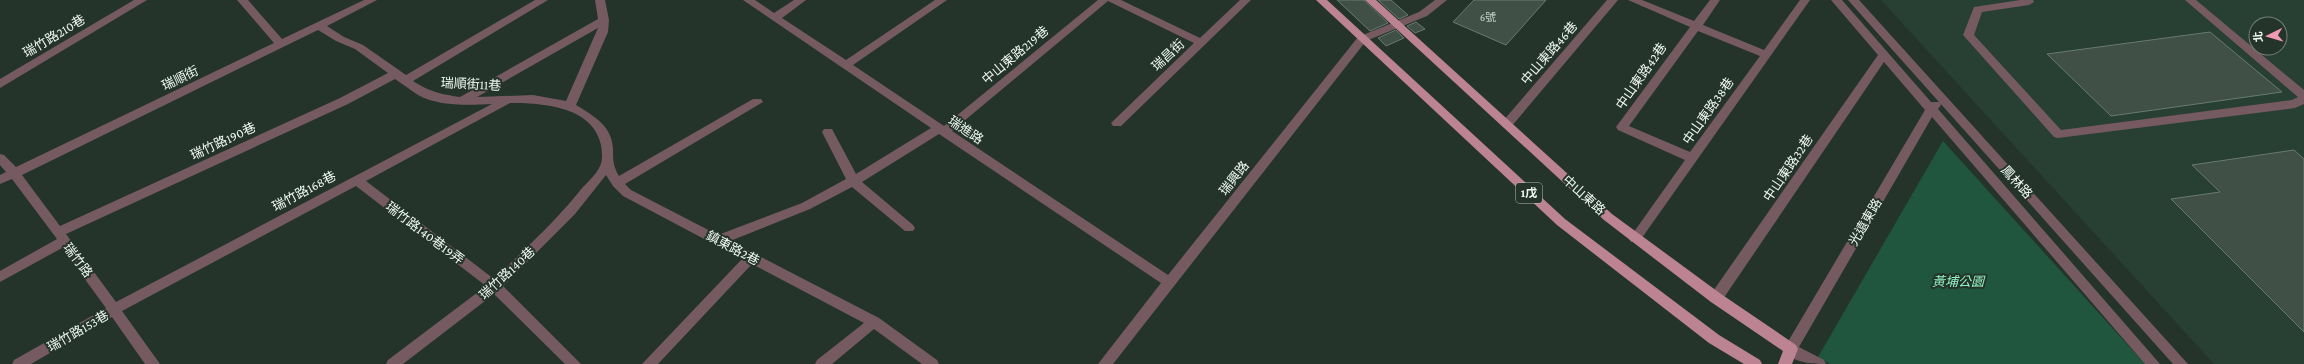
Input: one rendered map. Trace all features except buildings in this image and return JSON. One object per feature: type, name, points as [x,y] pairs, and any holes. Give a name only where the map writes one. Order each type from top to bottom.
[{"type":"main road","name":"1戊","points":[[1321,0],[1560,222],[1714,339],[1754,364]]},
{"type":"main road","name":"中山東路","points":[[1370,0],[1608,218],[1716,298],[1791,348]]},
{"type":"main road","points":[[1785,364],[1791,348]]},
{"type":"street","name":"瑞竹路210巷","points":[[0,84],[142,0]]},
{"type":"street","name":"瑞順街","points":[[0,180],[372,0]]},
{"type":"street","name":"瑞竹路190巷","points":[[0,277],[61,237],[344,101],[402,77],[543,0]]},
{"type":"street","points":[[570,106],[603,32],[604,20],[602,0]]},
{"type":"street","name":"瑞進路","points":[[748,0],[1169,282]]},
{"type":"street","points":[[774,18],[801,0]]},
{"type":"street","points":[[845,66],[942,0]]},
{"type":"street","name":"中山東路219巷","points":[[719,240],[806,206],[853,181],[941,130],[1104,0]]},
{"type":"street","name":"瑞昌街","points":[[1113,0],[1202,43],[1117,122]]},
{"type":"street","points":[[1202,43],[1246,0]]},
{"type":"street","points":[[1362,39],[1397,26],[1422,14],[1442,0]]},
{"type":"street","name":"中山東路46巷","points":[[1507,124],[1613,0]]},
{"type":"street","points":[[1633,0],[1765,54]]},
{"type":"street","name":"中山東路42巷","points":[[1692,158],[1622,127],[1694,25],[1715,0]]},
{"type":"street","name":"中山東路38巷","points":[[1635,239],[1765,54],[1805,0]]},
{"type":"street","name":"鳳林路","points":[[1836,0],[2153,364]]},
{"type":"street","name":"鳳林路","points":[[1853,0],[2181,364]]},
{"type":"street","points":[[2026,0],[2029,2],[1978,9],[1968,35],[2058,134],[2295,104],[2304,98],[2190,0]]},
{"type":"street","points":[[245,1],[281,45]]},
{"type":"street","points":[[462,101],[604,20]]},
{"type":"street","name":"瑞順街11巷","points":[[319,26],[340,39],[359,47],[423,93],[438,98],[462,101],[540,99],[570,106]]},
{"type":"street","name":"瑞興路","points":[[1104,364],[1362,39]]},
{"type":"street","name":"中山東路32巷","points":[[1716,298],[1884,54]]},
{"type":"street","name":"光遠東路","points":[[1791,348],[1931,109],[1942,99]]},
{"type":"street","name":"瑞竹路168巷","points":[[115,309],[508,100]]},
{"type":"street","points":[[617,183],[757,102]]},
{"type":"street","name":"鎮東路2巷","points":[[570,106],[592,120],[602,132],[607,147],[607,166],[617,183],[627,193],[874,322],[932,364]]},
{"type":"street","points":[[828,132],[853,181],[909,228]]},
{"type":"street","name":"瑞竹路","points":[[0,158],[14,173],[115,309],[153,364]]},
{"type":"street","name":"瑞竹路140巷","points":[[393,364],[495,286],[571,211],[607,166]]},
{"type":"street","name":"瑞竹路140巷19弄","points":[[356,180],[495,286],[574,364]]},
{"type":"street","points":[[649,364],[751,257]]},
{"type":"street","name":"瑞竹路153巷","points":[[19,364],[115,309]]},
{"type":"street","points":[[822,364],[874,322]]},
{"type":"street","name":"中山東路","points":[[1791,348],[1819,364]]},
{"type":"shaded area","points":[[1881,0],[2304,0],[2304,364],[2214,364]]},
{"type":"green space","name":"黃埔公園","points":[[1943,141],[2145,364],[1830,364],[1818,357]]}]
